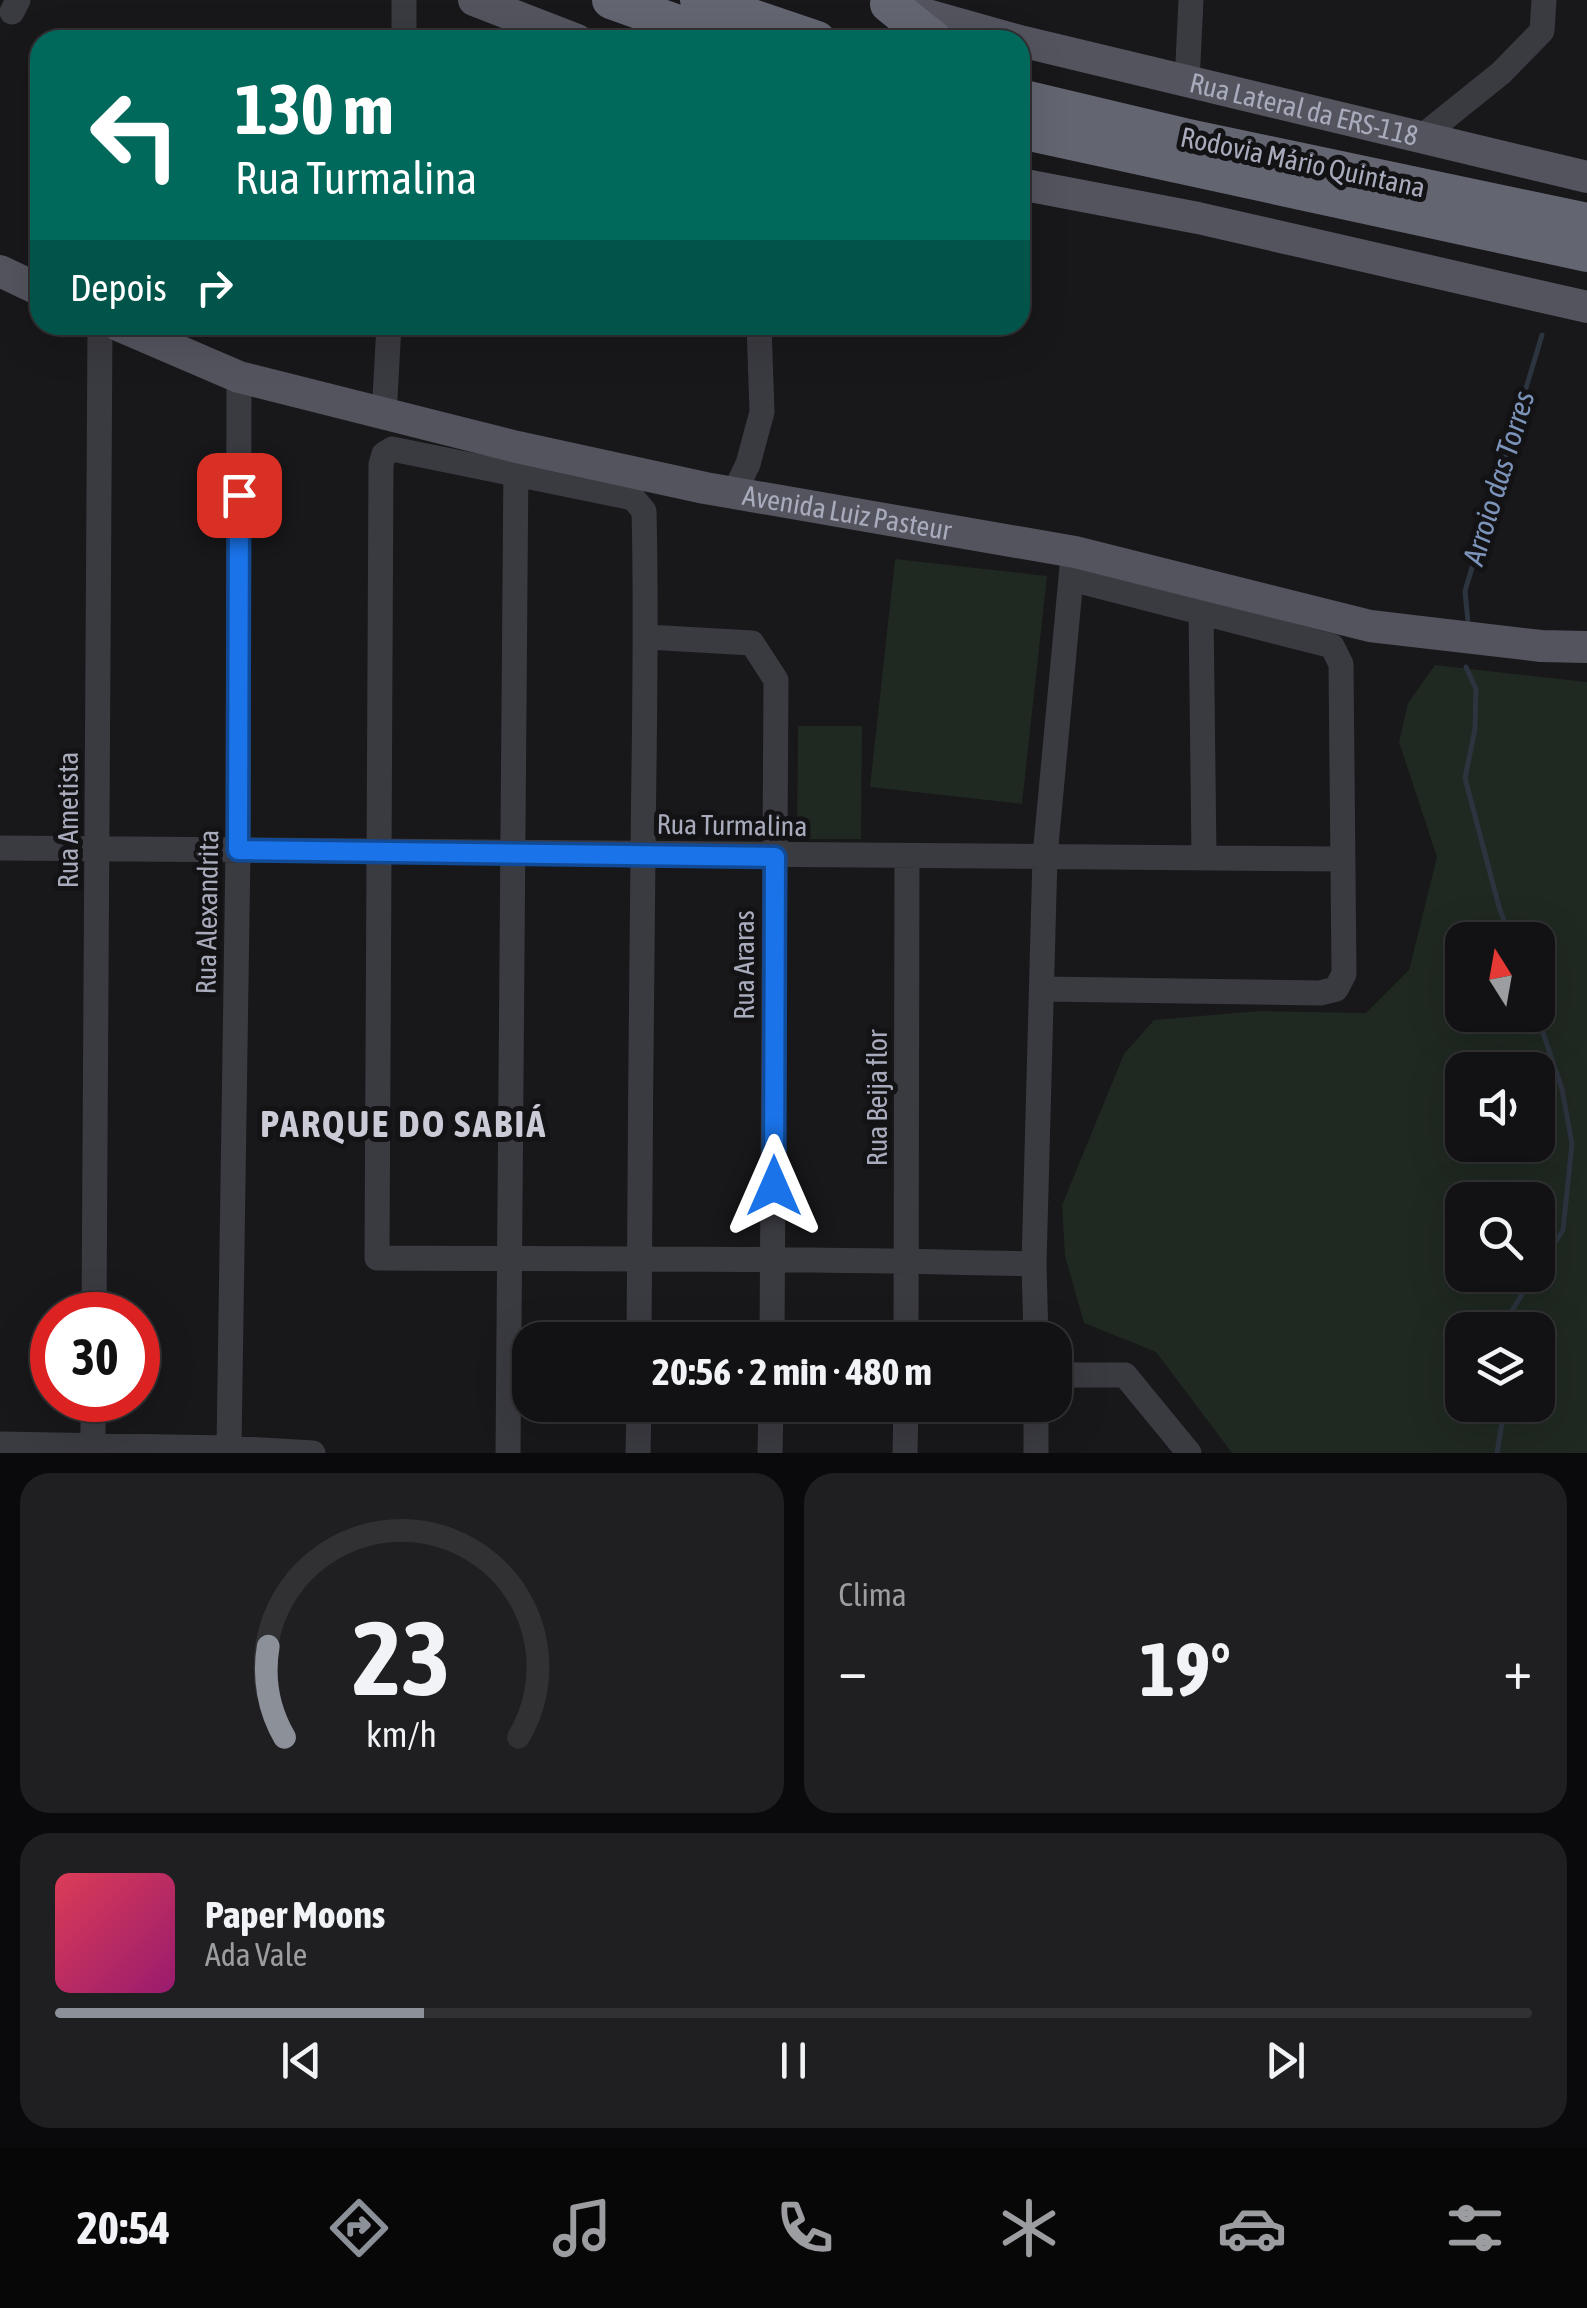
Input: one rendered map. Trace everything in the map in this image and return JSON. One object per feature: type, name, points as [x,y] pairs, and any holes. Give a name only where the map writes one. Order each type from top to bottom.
[{"type":"highway","points":[[611,0],[695,30]]},
{"type":"highway","points":[[699,0],[788,30]]},
{"type":"highway","points":[[883,2],[921,30]]},
{"type":"highway","name":"Rodovia Mário Quintana","points":[[1030,116],[1184,137],[1587,222]]},
{"type":"highway","name":"Rodovia Mário Quintana","points":[[1030,116],[1587,253]]},
{"type":"main road","points":[[474,0],[550,30]]},
{"type":"main road","name":"Rua Lateral da ERS-118","points":[[883,2],[980,30]]},
{"type":"main road","name":"Rua Lateral da ERS-118","points":[[1030,44],[1587,177]]},
{"type":"main road","points":[[1030,186],[1328,246],[1587,308]]},
{"type":"main road","points":[[0,271],[30,285]]},
{"type":"main road","name":"Avenida Luiz Pasteur","points":[[141,335],[239,377],[384,416],[516,460],[734,493],[1370,626],[1541,646],[1587,647]]},
{"type":"street","points":[[404,0],[404,30]]},
{"type":"street","points":[[1188,83],[1191,0]]},
{"type":"street","points":[[1420,138],[1501,73],[1542,31],[1544,0]]},
{"type":"street","name":"Rua Ametista","points":[[94,1292],[100,335]]},
{"type":"street","points":[[384,416],[388,335]]},
{"type":"street","points":[[734,493],[748,464],[762,412],[759,335]]},
{"type":"street","name":"Rua Alexandrita","points":[[229,1448],[238,850],[239,377]]},
{"type":"street","points":[[639,1322],[640,1259],[643,854],[647,637],[644,511],[634,498],[516,460],[392,449],[384,454],[381,464],[377,1258],[507,1259],[640,1259],[773,1259],[906,1260],[1034,1264]]},
{"type":"street","points":[[508,1453],[516,460]]},
{"type":"street","points":[[1036,1322],[1034,1264],[1042,989],[1046,856],[1073,566],[1200,610],[1332,646],[1341,664],[1344,974],[1336,989],[1320,993],[1042,989]]},
{"type":"street","points":[[1200,610],[1204,856]]},
{"type":"street","name":"Rua Araras","points":[[647,637],[752,643],[776,680],[772,1322]]},
{"type":"street","name":"Rua Turmalina","points":[[0,848],[1343,859]]},
{"type":"street","name":"Rua Beija flor","points":[[906,1322],[907,856]]},
{"type":"street","points":[[1072,1375],[1126,1375],[1180,1448]]},
{"type":"street","points":[[93,1445],[94,1422]]},
{"type":"street","points":[[638,1422],[638,1453]]},
{"type":"street","points":[[770,1453],[771,1422]]},
{"type":"street","points":[[905,1453],[906,1422]]},
{"type":"street","points":[[1036,1422],[1036,1453]]},
{"type":"street","points":[[0,1444],[312,1453]]},
{"type":"shaded area","points":[[895,559],[1047,576],[1022,804],[870,787]]},
{"type":"shaded area","points":[[1435,665],[1587,682],[1587,1453],[1232,1453],[1156,1352],[1084,1323],[1065,1256],[1062,1205],[1124,1054],[1154,1020],[1259,1011],[1366,1013],[1409,970],[1437,857],[1399,742],[1408,703]]},
{"type":"shaded area","points":[[798,726],[862,726],[861,839],[797,839]]},
{"type":"waterway","name":"Arroio das Torres","points":[[1468,622],[1465,591],[1542,335]]},
{"type":"waterway","name":"Arroio das Torres","points":[[1466,667],[1476,689],[1475,729],[1465,778],[1504,922]]},
{"type":"waterway","name":"Arroio das Torres","points":[[1543,1032],[1562,1089],[1572,1144],[1563,1230],[1555,1242]]},
{"type":"waterway","name":"Arroio das Torres","points":[[1511,1312],[1524,1292]]},
{"type":"waterway","name":"Arroio das Torres","points":[[1497,1453],[1502,1422]]},
{"type":"district","name":"PARQUE DO SABIÁ","points":[[404,1124]]},
{"type":"route","points":[[239,495],[238,850],[775,857],[774,1186]]}]
